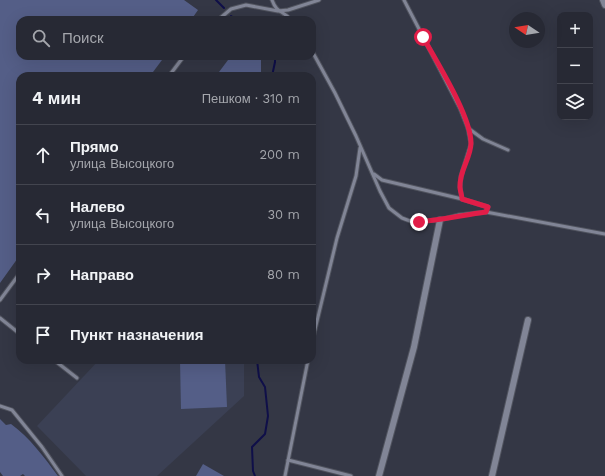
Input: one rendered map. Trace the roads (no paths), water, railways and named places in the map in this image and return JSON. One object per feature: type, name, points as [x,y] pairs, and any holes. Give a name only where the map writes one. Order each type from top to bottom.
[{"type":"street","points":[[603,0],[605,5]]},
{"type":"street","points":[[379,476],[414,347],[440,220]]},
{"type":"street","points":[[492,476],[528,320]]},
{"type":"lane","points":[[272,0],[278,11]]},
{"type":"lane","points":[[278,11],[288,10],[319,0]]},
{"type":"lane","points":[[404,0],[460,108],[468,128],[471,144],[461,176],[460,188],[462,199]]},
{"type":"lane","points":[[223,16],[231,9],[246,4],[278,11],[288,16]]},
{"type":"lane","points":[[316,58],[335,93],[389,208],[402,218],[419,222],[486,212],[605,234]]},
{"type":"lane","points":[[171,72],[181,60]]},
{"type":"lane","points":[[468,128],[483,139],[508,150]]},
{"type":"lane","points":[[316,325],[337,238],[356,176],[360,147]]},
{"type":"lane","points":[[371,171],[376,177],[382,180],[462,199],[488,207],[486,212]]},
{"type":"lane","points":[[0,300],[16,278]]},
{"type":"lane","points":[[0,318],[16,331]]},
{"type":"lane","points":[[59,364],[77,378]]},
{"type":"lane","points":[[285,476],[307,364]]},
{"type":"lane","points":[[0,406],[12,410],[42,447],[62,476]]},
{"type":"lane","points":[[288,460],[351,476]]},
{"type":"waterway","points":[[216,0],[224,8]]},
{"type":"waterway","points":[[273,72],[275,60]]},
{"type":"waterway","points":[[255,476],[253,471],[252,447],[265,434],[268,416],[265,387],[259,377],[257,364]]}]
